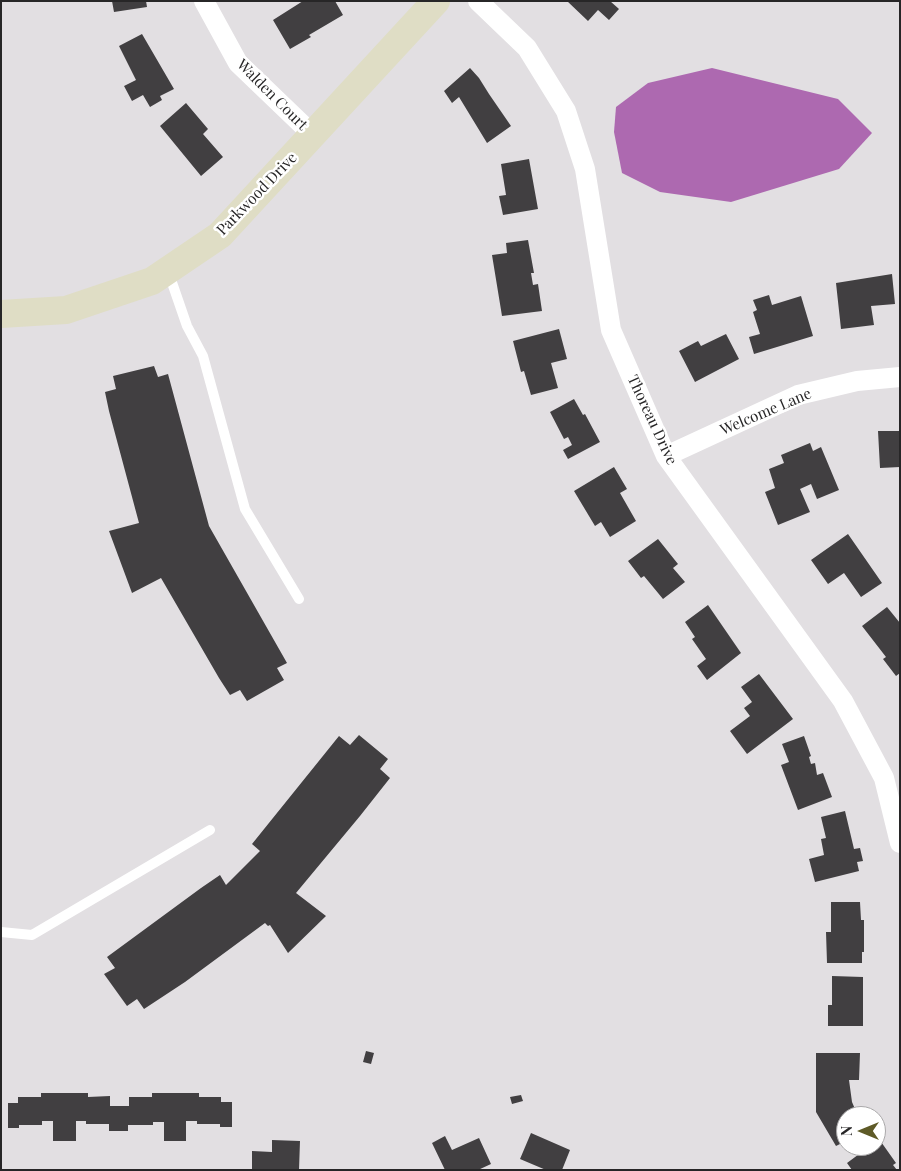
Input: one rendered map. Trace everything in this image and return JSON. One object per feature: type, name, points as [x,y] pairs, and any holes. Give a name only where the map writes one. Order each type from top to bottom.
[{"type":"street","name":"Walden Court","points":[[204,1],[238,63],[313,135]]},
{"type":"street","name":"Parkwood Drive","points":[[1,314],[66,310],[152,281],[220,235],[436,1]]},
{"type":"street","name":"Thoreau Drive","points":[[478,1],[527,48],[566,111],[585,169],[611,330],[666,456],[843,701],[884,778],[900,843]]},
{"type":"street","name":"Welcome Lane","points":[[666,456],[798,395],[857,381],[900,377]]},
{"type":"lane","points":[[168,270],[187,326],[203,356],[245,509],[299,598]]},
{"type":"lane","points":[[1,932],[32,935],[210,830]]},
{"type":"shaded area","points":[[712,68],[838,99],[872,133],[839,169],[731,202],[660,192],[622,173],[614,132],[616,107],[648,83]]},
{"type":"building","points":[[112,1],[146,1],[147,7],[114,12]]},
{"type":"building","points":[[303,1],[335,1],[343,15],[309,35],[311,37],[290,49],[273,20]]},
{"type":"building","points":[[567,1],[610,1],[619,9],[609,20],[598,10],[588,21]]},
{"type":"building","points":[[142,34],[174,89],[160,96],[162,100],[150,107],[143,95],[132,101],[124,86],[136,80],[119,46]]},
{"type":"building","points":[[470,68],[479,78],[511,126],[487,143],[459,97],[452,103],[444,91]]},
{"type":"building","points":[[186,103],[208,129],[203,134],[223,157],[201,176],[160,126]]},
{"type":"building","points":[[529,159],[538,209],[503,215],[499,196],[506,195],[501,164]]},
{"type":"building","points":[[528,240],[534,273],[531,273],[533,285],[538,284],[542,311],[502,316],[492,255],[507,253],[506,243]]},
{"type":"building","points":[[892,274],[895,304],[871,306],[874,325],[841,329],[836,283]]},
{"type":"building","points":[[769,295],[772,305],[801,296],[813,336],[754,354],[749,337],[760,334],[753,312],[757,310],[753,300]]},
{"type":"building","points":[[559,329],[567,359],[551,363],[558,388],[531,395],[524,371],[521,372],[513,341]]},
{"type":"building","points":[[726,334],[739,359],[695,382],[679,351],[698,341],[701,346]]},
{"type":"building","points":[[154,366],[158,377],[168,374],[209,526],[287,663],[277,668],[284,680],[247,701],[240,690],[230,695],[161,578],[132,593],[109,531],[139,523],[105,392],[116,389],[113,376]]},
{"type":"building","points":[[574,399],[583,415],[585,414],[600,442],[568,459],[563,450],[572,445],[568,437],[564,439],[550,412]]},
{"type":"building","points":[[878,431],[900,431],[900,467],[880,468]]},
{"type":"building","points":[[810,443],[813,451],[821,447],[839,490],[817,499],[811,484],[800,489],[810,512],[778,525],[765,492],[775,488],[769,469],[784,463],[781,455]]},
{"type":"building","points":[[614,467],[627,489],[620,493],[636,521],[610,537],[601,522],[595,526],[574,491]]},
{"type":"building","points":[[848,534],[882,583],[861,597],[844,573],[828,584],[811,560]]},
{"type":"building","points":[[658,539],[678,564],[673,568],[685,582],[663,599],[644,576],[641,578],[628,561]]},
{"type":"building","points":[[708,605],[741,653],[707,680],[697,666],[706,659],[692,639],[695,637],[685,622]]},
{"type":"building","points":[[887,607],[900,623],[900,673],[896,676],[883,659],[886,657],[862,626]]},
{"type":"building","points":[[759,674],[793,719],[747,754],[730,731],[750,716],[744,708],[752,702],[741,687]]},
{"type":"building","points":[[359,735],[388,759],[380,769],[390,778],[296,893],[326,916],[288,953],[270,925],[268,926],[265,923],[185,982],[144,1009],[137,999],[127,1006],[104,974],[115,968],[107,957],[220,875],[226,885],[260,851],[252,844],[339,736],[350,745]]},
{"type":"building","points":[[804,736],[811,756],[809,757],[811,764],[815,763],[817,775],[823,773],[832,797],[798,810],[781,765],[789,762],[782,744]]},
{"type":"building","points":[[845,811],[854,849],[860,848],[863,861],[857,862],[859,871],[815,882],[809,859],[824,855],[821,839],[826,838],[821,817]]},
{"type":"building","points":[[831,902],[860,902],[861,920],[864,920],[862,963],[827,963],[826,932],[831,932]]},
{"type":"building","points":[[832,976],[863,977],[863,1026],[828,1026],[828,1005],[832,1005]]},
{"type":"building","points":[[366,1051],[374,1053],[371,1064],[363,1062]]},
{"type":"building","points":[[816,1053],[860,1053],[859,1080],[849,1080],[854,1106],[836,1106],[836,1146],[816,1112]]},
{"type":"building","points":[[41,1093],[88,1093],[88,1097],[110,1096],[110,1106],[129,1106],[129,1097],[152,1097],[152,1093],[199,1093],[199,1097],[221,1097],[221,1102],[232,1102],[232,1127],[220,1127],[220,1124],[197,1124],[197,1121],[186,1121],[186,1141],[164,1141],[164,1122],[153,1122],[153,1125],[128,1125],[128,1131],[109,1131],[109,1124],[86,1124],[86,1121],[76,1121],[76,1141],[53,1141],[53,1121],[42,1121],[42,1125],[19,1125],[19,1128],[8,1128],[8,1103],[18,1103],[18,1097],[41,1097]]},
{"type":"building","points":[[521,1095],[523,1101],[512,1104],[510,1097]]},
{"type":"building","points":[[531,1133],[570,1150],[562,1170],[546,1170],[520,1159]]},
{"type":"building","points":[[445,1136],[452,1150],[479,1138],[491,1164],[478,1170],[445,1170],[432,1143]]},
{"type":"building","points":[[272,1140],[300,1141],[299,1170],[252,1170],[252,1151],[272,1152]]},
{"type":"building","points":[[886,1149],[896,1163],[893,1165],[897,1170],[852,1170],[847,1163],[856,1156],[886,1156]]}]
